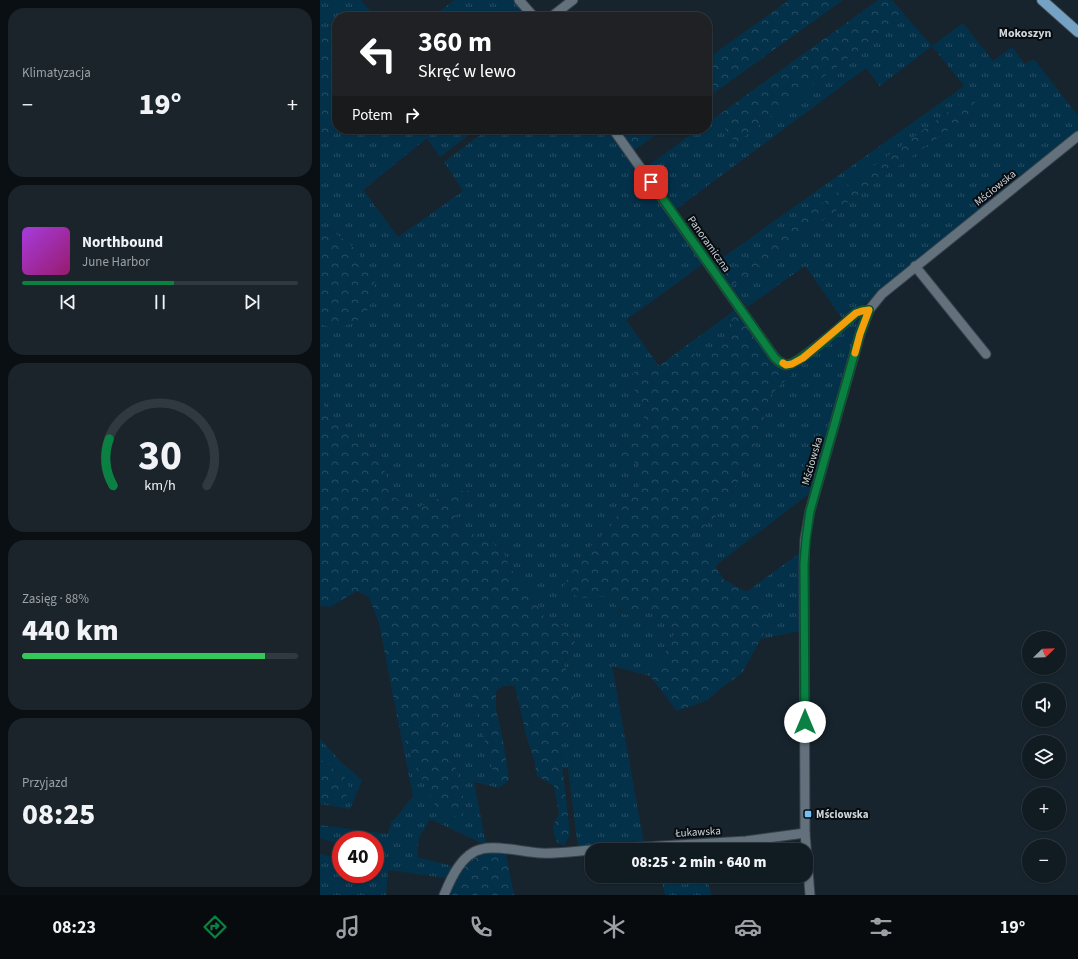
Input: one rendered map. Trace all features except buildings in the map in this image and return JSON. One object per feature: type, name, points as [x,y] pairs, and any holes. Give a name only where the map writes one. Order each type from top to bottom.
[{"type":"main road","points":[[1042,0],[1077,28]]},
{"type":"street","points":[[519,0],[530,12]]},
{"type":"street","points":[[557,12],[573,0]]},
{"type":"street","name":"Panoramiczna","points":[[617,134],[775,358],[786,365],[792,364],[803,358],[856,313],[869,310]]},
{"type":"street","name":"Mściowska","points":[[810,895],[805,833],[804,564],[806,539],[810,511],[860,334],[869,310],[882,294],[1078,136]]},
{"type":"street","points":[[915,266],[986,354]]},
{"type":"street","name":"Łukawska","points":[[712,843],[746,841],[805,833]]},
{"type":"street","name":"Łukawska","points":[[444,895],[453,876],[463,861],[472,853],[483,848],[542,853],[585,850]]},
{"type":"green space","points":[[320,0],[361,0],[371,12],[332,12],[332,41],[320,35]]},
{"type":"green space","points":[[454,0],[513,0],[524,12],[439,12]]},
{"type":"green space","points":[[789,0],[843,0],[712,94],[712,55]]},
{"type":"green space","points":[[878,0],[892,0],[905,15],[736,143],[716,117]]},
{"type":"green space","points":[[905,15],[932,46],[880,86],[866,68],[675,210],[646,167],[692,134],[712,134],[712,120],[716,117],[736,142]]},
{"type":"green space","points":[[963,23],[993,61],[1012,47],[1025,64],[1034,59],[1078,116],[1078,131],[844,321],[805,266],[747,307],[731,286],[979,108],[722,276],[714,264],[964,86],[932,46]]},
{"type":"green space","points":[[320,35],[332,41],[332,134],[335,134],[320,141]]},
{"type":"green space","points":[[970,96],[979,108],[731,286],[722,276]]},
{"type":"green space","points":[[335,134],[470,134],[440,157],[427,138],[363,190],[398,237],[463,191],[444,162],[481,134],[612,134],[703,264],[626,320],[659,366],[637,370],[632,385],[642,403],[644,420],[638,431],[622,442],[616,455],[627,458],[638,464],[642,478],[637,492],[621,503],[616,519],[607,531],[590,547],[578,562],[594,596],[608,596],[622,613],[633,616],[643,606],[675,632],[663,657],[650,676],[612,666],[644,843],[585,843],[585,847],[578,848],[568,768],[562,768],[561,737],[569,718],[571,682],[564,665],[569,651],[576,640],[568,628],[544,617],[532,593],[517,578],[509,566],[503,551],[467,532],[450,529],[450,523],[475,492],[456,491],[415,509],[392,496],[380,456],[368,446],[350,438],[320,401],[320,324],[323,325],[351,245],[336,234],[320,227],[320,141]]},
{"type":"green space","points":[[622,134],[657,134],[634,150]]},
{"type":"green space","points":[[320,227],[336,234],[351,245],[366,264],[375,283],[371,303],[364,317],[343,327],[335,329],[320,324]]},
{"type":"green space","points":[[736,309],[737,315],[731,320],[733,333],[723,345],[698,358],[683,348]]},
{"type":"green space","points":[[737,315],[777,361],[792,375],[771,395],[750,461],[716,516],[693,536],[694,551],[710,558],[724,580],[763,600],[770,622],[742,673],[721,688],[708,700],[677,711],[650,676],[663,657],[675,632],[643,606],[633,616],[623,613],[608,596],[580,598],[562,589],[578,562],[590,547],[607,531],[616,519],[620,503],[637,492],[642,478],[638,464],[627,458],[616,455],[622,442],[638,431],[644,420],[642,403],[632,385],[632,374],[637,370],[659,366],[683,348],[698,357],[723,345],[733,333],[731,320]]},
{"type":"green space","points":[[856,319],[860,320],[810,493],[715,566],[710,558],[694,551],[693,536],[727,500],[750,461],[771,395],[791,375],[787,372]]},
{"type":"green space","points":[[320,401],[350,438],[368,446],[380,456],[392,496],[415,509],[456,491],[476,491],[450,523],[450,529],[467,532],[487,539],[503,551],[509,566],[517,578],[532,593],[544,617],[568,628],[576,640],[569,651],[564,664],[574,694],[569,718],[561,737],[561,756],[570,834],[564,846],[557,842],[554,834],[553,826],[559,814],[554,786],[537,776],[515,686],[503,686],[496,691],[496,710],[503,740],[509,780],[499,788],[488,756],[476,701],[466,690],[451,691],[445,727],[465,804],[462,820],[436,807],[413,762],[398,721],[379,623],[369,597],[357,591],[330,607],[320,606]]},
{"type":"green space","points":[[801,552],[800,631],[761,639],[770,622],[763,600],[746,592]]},
{"type":"green space","points":[[466,689],[476,701],[488,756],[499,788],[474,782],[486,845],[430,819],[419,838],[417,857],[453,866],[445,878],[388,870],[386,895],[320,895],[320,854],[332,857],[332,883],[384,883],[384,833],[388,834],[392,820],[394,820],[413,796],[398,722],[413,762],[465,804],[445,727],[451,691]]},
{"type":"green space","points":[[320,739],[342,763],[362,780],[350,809],[320,804],[320,801],[334,803],[341,774],[320,759]]},
{"type":"green space","points":[[320,759],[347,779],[350,791],[341,801],[330,803],[320,801]]},
{"type":"green space","points":[[320,825],[365,831],[332,831],[332,842],[320,838]]},
{"type":"green space","points":[[490,852],[506,854],[514,895],[449,895],[459,873],[469,861],[482,853]]},
{"type":"green space","points":[[662,883],[708,883],[711,895],[665,895]]},
{"type":"slow traffic","points":[[783,363],[786,365],[792,364],[803,358],[856,313],[869,310],[855,353]]},
{"type":"place","name":"Mściowska","points":[[808,814]]},
{"type":"district","name":"Mokoszyn","points":[[1025,33]]},
{"type":"route","points":[[651,182],[775,358],[786,365],[792,364],[803,358],[856,313],[869,310],[860,334],[810,511],[804,564],[805,722]]}]
